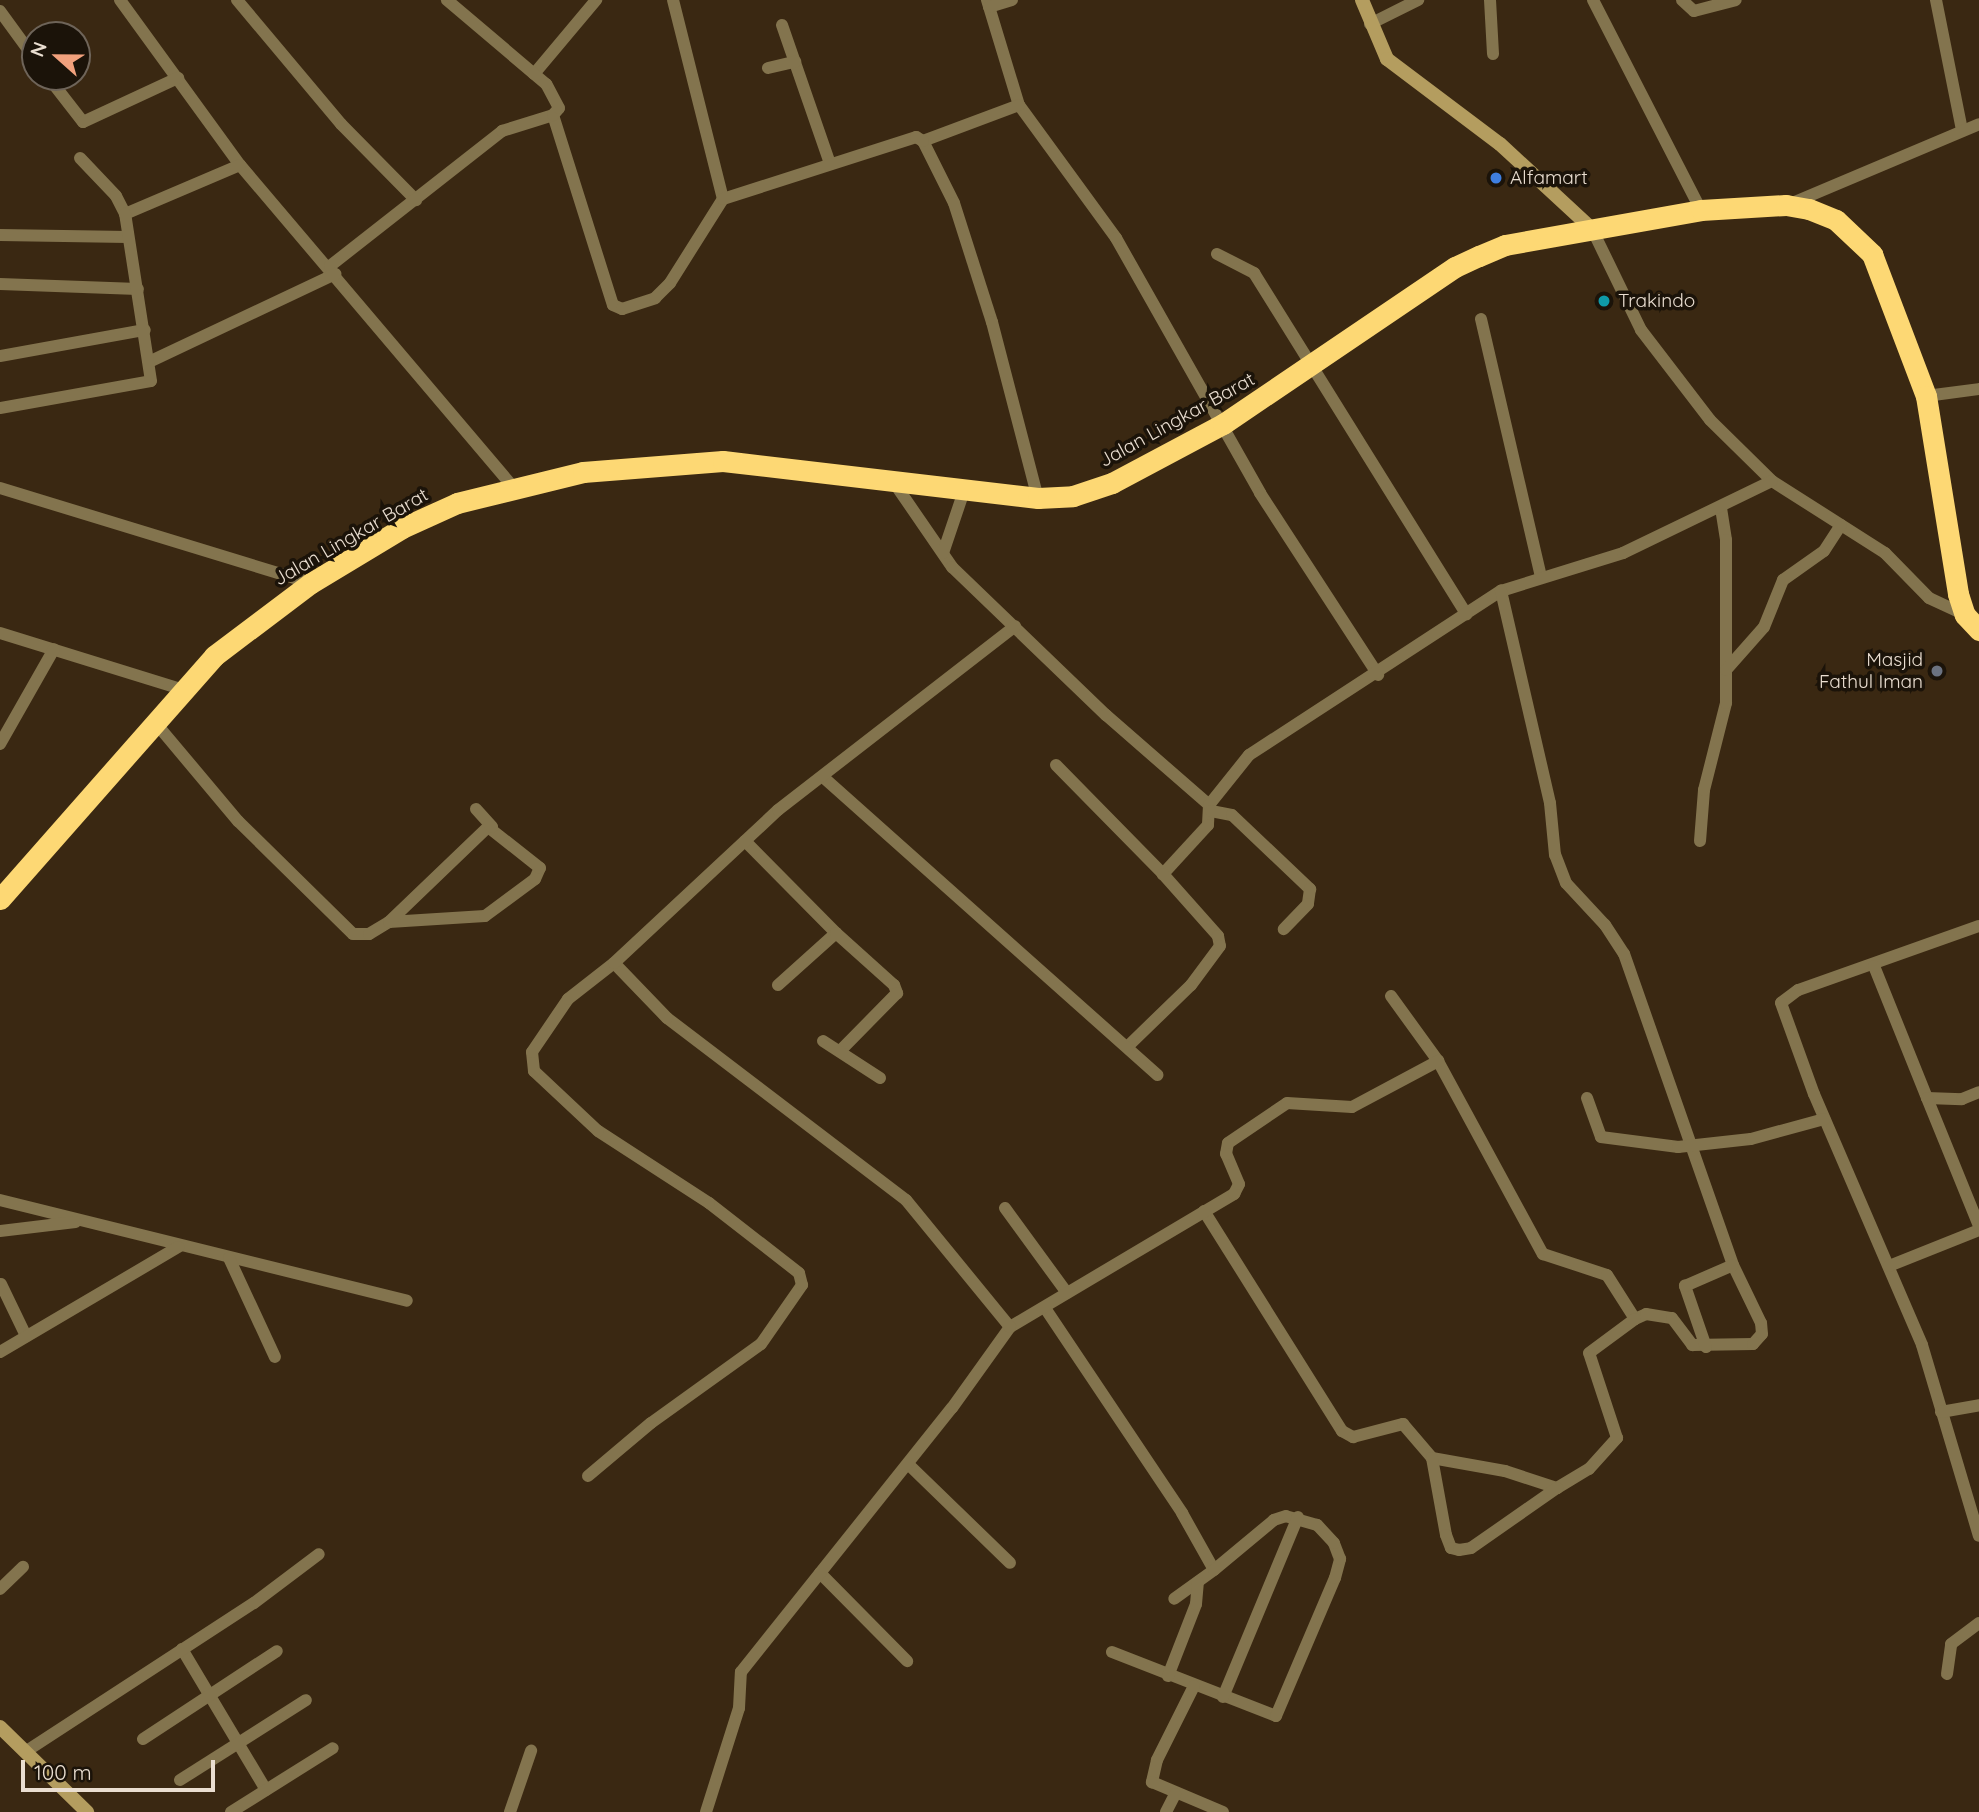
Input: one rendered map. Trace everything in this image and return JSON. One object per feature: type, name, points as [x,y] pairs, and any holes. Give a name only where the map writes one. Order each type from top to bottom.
[{"type":"highway","name":"Jalan Lingkar Barat","points":[[0,899],[181,688],[244,631],[311,583],[429,515],[513,486],[583,472],[723,461],[964,491],[1038,498],[1073,496],[1112,483],[1223,424],[1314,366],[1455,267],[1505,245],[1701,210],[1786,205],[1836,220],[1872,254],[1926,396],[1972,622]]},
{"type":"main road","points":[[1362,0],[1387,59],[1399,71],[1500,144],[1592,229]]},
{"type":"main road","points":[[0,1727],[88,1812]]},
{"type":"street","points":[[120,0],[240,165],[333,270],[513,486]]},
{"type":"street","points":[[237,0],[341,124],[415,200]]},
{"type":"street","points":[[447,0],[534,74],[559,101],[553,115],[617,309],[648,302],[663,291],[723,199],[916,137],[923,141],[954,203],[992,322],[1038,498]]},
{"type":"street","points":[[534,74],[596,0]]},
{"type":"street","points":[[673,0],[723,199]]},
{"type":"street","points":[[1012,0],[988,4],[1019,104],[1116,238],[1260,493],[1378,675]]},
{"type":"street","points":[[1370,24],[1418,0]]},
{"type":"street","points":[[1490,0],[1493,54]]},
{"type":"street","points":[[1593,0],[1701,210]]},
{"type":"street","points":[[1682,0],[1694,12],[1736,0]]},
{"type":"street","points":[[1936,0],[1962,130]]},
{"type":"street","points":[[0,11],[21,40]]},
{"type":"street","points":[[782,25],[830,164]]},
{"type":"street","points":[[768,68],[795,62]]},
{"type":"street","points":[[59,91],[83,122],[178,78]]},
{"type":"street","points":[[923,141],[1019,104]]},
{"type":"street","points":[[151,361],[333,270],[506,128],[553,115]]},
{"type":"street","points":[[1786,205],[1979,124]]},
{"type":"street","points":[[0,408],[149,382],[153,375],[125,214],[116,195],[80,158]]},
{"type":"street","points":[[125,214],[240,165]]},
{"type":"street","points":[[1592,229],[1661,361],[1710,420],[1772,481],[1902,566],[1929,598],[1972,622]]},
{"type":"street","points":[[0,235],[128,237]]},
{"type":"street","points":[[1217,254],[1252,270],[1466,614]]},
{"type":"street","points":[[0,284],[138,289]]},
{"type":"street","points":[[1481,319],[1541,576]]},
{"type":"street","points":[[0,356],[145,330]]},
{"type":"street","points":[[1926,396],[1979,389]]},
{"type":"street","points":[[1163,874],[1206,827],[1210,808],[1249,755],[1378,675],[1501,591],[1541,576],[1623,553],[1721,508],[1772,481]]},
{"type":"street","points":[[895,484],[952,567],[1106,716],[1210,808],[1232,816],[1310,889],[1308,904],[1284,929]]},
{"type":"street","points":[[0,488],[311,583]]},
{"type":"street","points":[[943,553],[964,491]]},
{"type":"street","points":[[1700,841],[1704,790],[1726,703],[1721,508]]},
{"type":"street","points":[[1726,670],[1764,627],[1783,580],[1824,551],[1840,525]]},
{"type":"street","points":[[1204,1212],[1342,1431],[1353,1437],[1403,1423],[1432,1458],[1446,1535],[1451,1548],[1459,1550],[1471,1549],[1613,1448],[1617,1431],[1588,1358],[1593,1347],[1646,1314],[1672,1318],[1692,1345],[1745,1346],[1762,1334],[1733,1265],[1624,954],[1605,925],[1566,883],[1555,855],[1550,803],[1501,591]]},
{"type":"street","points":[[588,1476],[651,1423],[761,1344],[802,1285],[799,1273],[709,1203],[598,1132],[534,1071],[532,1052],[568,999],[614,963],[746,841],[1015,626]]},
{"type":"street","points":[[0,633],[181,688]]},
{"type":"street","points":[[0,744],[54,649]]},
{"type":"street","points":[[154,720],[238,821],[346,931],[369,934],[389,922],[492,827]]},
{"type":"street","points":[[1056,765],[1163,874],[1218,936],[1220,946],[1191,985],[1127,1047]]},
{"type":"street","points":[[823,777],[1158,1075]]},
{"type":"street","points":[[389,922],[485,916],[535,879],[541,868],[492,827],[476,808]]},
{"type":"street","points":[[746,841],[836,933],[894,985],[897,993],[840,1051]]},
{"type":"street","points":[[1979,926],[1874,967],[1798,990],[1780,1003],[1824,1119],[1922,1345],[1979,1536]]},
{"type":"street","points":[[778,985],[836,933]]},
{"type":"street","points":[[614,963],[667,1018],[906,1200],[1010,1327]]},
{"type":"street","points":[[1874,967],[1979,1228],[1889,1266]]},
{"type":"street","points":[[1391,996],[1438,1060],[1543,1254],[1607,1275],[1634,1319]]},
{"type":"street","points":[[822,1041],[880,1078]]},
{"type":"street","points":[[706,1812],[738,1708],[741,1672],[908,1464],[1010,1327],[1234,1194],[1239,1184],[1226,1154],[1228,1143],[1287,1103],[1352,1107],[1438,1060]]},
{"type":"street","points":[[1927,1098],[1962,1099],[1979,1091]]},
{"type":"street","points":[[1587,1098],[1601,1137],[1693,1146],[1751,1139],[1824,1119]]},
{"type":"street","points":[[0,1200],[178,1247],[407,1301]]},
{"type":"street","points":[[1004,1208],[1067,1293]]},
{"type":"street","points":[[0,1231],[78,1221]]},
{"type":"street","points":[[0,1352],[178,1247]]},
{"type":"street","points":[[229,1258],[275,1357]]},
{"type":"street","points":[[1706,1347],[1685,1286],[1733,1265]]},
{"type":"street","points":[[1,1284],[26,1336]]},
{"type":"street","points":[[1045,1307],[1182,1513],[1214,1570]]},
{"type":"street","points":[[1941,1412],[1979,1405]]},
{"type":"street","points":[[1432,1458],[1505,1471],[1557,1488]]},
{"type":"street","points":[[908,1464],[1010,1563]]},
{"type":"street","points":[[1223,1698],[1298,1517]]},
{"type":"street","points":[[1112,1652],[1223,1698],[1276,1716],[1291,1689],[1340,1559],[1329,1533],[1298,1517],[1274,1520],[1174,1599]]},
{"type":"street","points":[[25,1752],[182,1649],[319,1554]]},
{"type":"street","points":[[0,1589],[23,1567]]},
{"type":"street","points":[[820,1573],[907,1661]]},
{"type":"street","points":[[1168,1676],[1196,1604],[1198,1582]]},
{"type":"street","points":[[1947,1674],[1956,1636],[1979,1623]]},
{"type":"street","points":[[182,1649],[266,1790]]},
{"type":"street","points":[[143,1739],[277,1651]]},
{"type":"street","points":[[1194,1686],[1151,1776],[1152,1782],[1175,1794],[1223,1812]]},
{"type":"street","points":[[180,1780],[306,1700]]},
{"type":"street","points":[[231,1812],[333,1748]]},
{"type":"street","points":[[510,1812],[531,1751]]},
{"type":"street","points":[[1166,1812],[1175,1794]]},
{"type":"place","name":"Alfamart","points":[[1496,178]]},
{"type":"place","name":"Trakindo","points":[[1604,301]]},
{"type":"place","name":"Masjid Fathul Iman","points":[[1937,671]]}]
